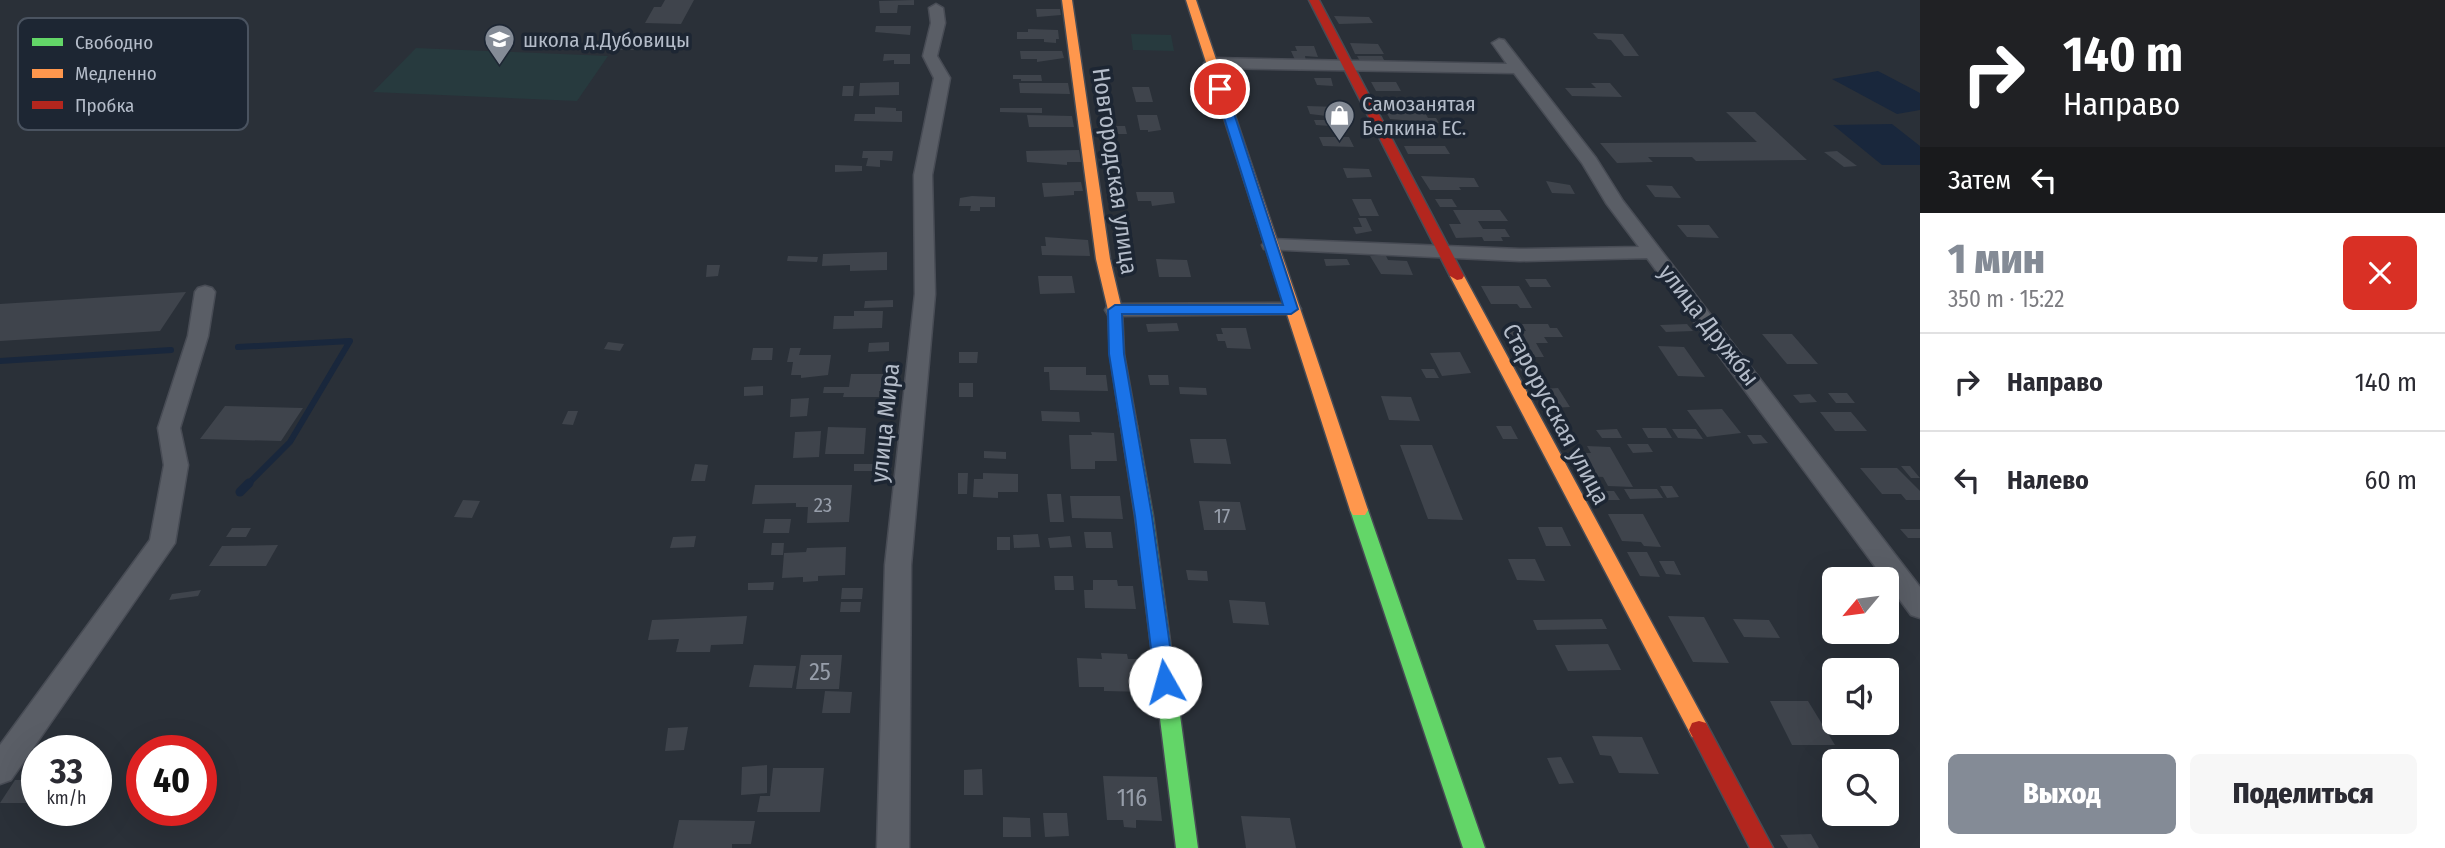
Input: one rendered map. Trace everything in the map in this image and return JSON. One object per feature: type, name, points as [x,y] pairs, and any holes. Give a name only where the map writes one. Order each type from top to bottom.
[{"type":"street","name":"Новгородская улица","points":[[1068,0],[1103,259],[1115,310],[1117,354],[1144,516],[1187,848]]},
{"type":"street","points":[[1191,0],[1291,309],[1474,848]]},
{"type":"street","name":"Старорусская улица","points":[[1314,0],[1444,252],[1762,848]]},
{"type":"street","name":"улица Мира","points":[[893,848],[898,565],[925,294],[923,176],[942,78],[930,56],[938,23],[936,8]]},
{"type":"street","name":"улица Дружбы","points":[[1499,43],[1590,162],[1615,203],[1920,607]]},
{"type":"street","points":[[1212,63],[1518,69]]},
{"type":"street","points":[[1271,244],[1520,255],[1652,252]]},
{"type":"street","points":[[0,769],[162,543],[176,465],[169,428],[198,336],[205,292]]},
{"type":"street","points":[[1115,310],[1291,309]]},
{"type":"green space","points":[[1131,34],[1171,35],[1174,51],[1133,50]]},
{"type":"green space","points":[[416,48],[608,56],[577,101],[373,92]]},
{"type":"water","points":[[1878,71],[1920,93],[1920,110],[1897,114],[1832,79]]},
{"type":"water","points":[[1892,124],[1920,146],[1920,165],[1882,165],[1833,125]]},
{"type":"building","points":[[665,0],[694,0],[681,24],[645,23],[654,7],[661,7]]},
{"type":"building","points":[[914,0],[914,5],[898,5],[897,13],[880,13],[879,1]]},
{"type":"building","points":[[1036,9],[1060,9],[1061,15],[1037,17]]},
{"type":"building","points":[[1334,16],[1369,17],[1373,23],[1339,24]]},
{"type":"building","points":[[876,26],[911,26],[910,35],[875,32]]},
{"type":"building","points":[[1028,29],[1058,30],[1059,39],[1056,39],[1056,43],[1044,42],[1044,39],[1017,39],[1017,32],[1028,32]]},
{"type":"building","points":[[1593,33],[1623,34],[1639,56],[1624,56],[1611,40],[1598,39]]},
{"type":"building","points":[[624,38],[667,38],[663,50],[619,50]]},
{"type":"building","points":[[1350,43],[1378,44],[1384,54],[1355,54]]},
{"type":"building","points":[[1295,46],[1314,46],[1318,57],[1305,56],[1306,61],[1295,60],[1291,51],[1297,51]]},
{"type":"building","points":[[1020,51],[1062,51],[1064,58],[1037,62],[1037,59],[1021,59]]},
{"type":"building","points":[[884,54],[910,54],[910,64],[894,64],[894,60],[883,61]]},
{"type":"building","points":[[1357,56],[1382,56],[1385,62],[1360,61]]},
{"type":"building","points":[[1013,75],[1041,75],[1042,81],[1021,81],[1013,79]]},
{"type":"building","points":[[1314,78],[1331,78],[1333,86],[1317,85]]},
{"type":"building","points":[[899,82],[899,95],[859,96],[860,83]]},
{"type":"building","points":[[1371,82],[1396,82],[1401,91],[1376,91]]},
{"type":"building","points":[[1019,83],[1068,83],[1070,94],[1020,93]]},
{"type":"building","points":[[1591,83],[1610,83],[1622,97],[1572,96],[1565,88],[1596,88]]},
{"type":"building","points":[[843,86],[854,86],[853,96],[842,96]]},
{"type":"building","points":[[1132,87],[1149,87],[1153,102],[1136,102]]},
{"type":"building","points":[[1307,106],[1338,107],[1343,118],[1310,114]]},
{"type":"building","points":[[875,107],[902,111],[902,122],[854,121],[855,114],[875,114]]},
{"type":"building","points":[[1000,108],[1042,108],[1042,113],[1000,112]]},
{"type":"building","points":[[1385,110],[1424,111],[1428,118],[1436,118],[1439,123],[1390,119]]},
{"type":"building","points":[[1726,112],[1755,112],[1807,160],[1696,161],[1692,157],[1648,157],[1653,162],[1617,163],[1600,143],[1757,142]]},
{"type":"building","points":[[1027,115],[1072,116],[1074,127],[1029,127]]},
{"type":"building","points":[[1137,115],[1157,115],[1161,130],[1140,130]]},
{"type":"building","points":[[1314,120],[1338,120],[1345,127],[1316,125]]},
{"type":"building","points":[[1110,126],[1125,126],[1127,134],[1112,134]]},
{"type":"building","points":[[1319,137],[1349,137],[1354,147],[1323,146]]},
{"type":"building","points":[[1404,146],[1445,146],[1450,154],[1408,154]]},
{"type":"building","points":[[1079,150],[1081,162],[1067,162],[1067,165],[1027,162],[1026,151]]},
{"type":"building","points":[[863,151],[893,151],[892,161],[880,160],[880,167],[866,166],[868,158],[862,158]]},
{"type":"building","points":[[1837,151],[1857,166],[1844,167],[1824,152]]},
{"type":"building","points":[[835,165],[862,166],[862,171],[835,172]]},
{"type":"building","points":[[1343,168],[1369,169],[1372,177],[1347,178]]},
{"type":"building","points":[[1421,176],[1474,178],[1479,187],[1430,190]]},
{"type":"building","points":[[1546,181],[1570,185],[1575,194],[1552,193]]},
{"type":"building","points":[[1081,182],[1083,191],[1074,191],[1074,195],[1044,197],[1042,183]]},
{"type":"building","points":[[1646,185],[1672,186],[1681,198],[1655,197]]},
{"type":"building","points":[[1136,192],[1173,192],[1175,203],[1152,206],[1151,201],[1138,201]]},
{"type":"building","points":[[995,197],[995,207],[980,207],[980,211],[970,211],[971,206],[959,206],[960,198]]},
{"type":"building","points":[[1352,199],[1371,199],[1379,216],[1360,216]]},
{"type":"building","points":[[1435,199],[1452,199],[1457,207],[1440,207]]},
{"type":"building","points":[[1453,210],[1500,210],[1508,221],[1478,221],[1483,229],[1505,229],[1510,237],[1501,237],[1503,241],[1484,241],[1482,237],[1456,238],[1449,224],[1461,224]]},
{"type":"building","points":[[1358,218],[1366,218],[1372,231],[1356,234],[1353,227],[1362,227]]},
{"type":"building","points":[[1677,225],[1709,225],[1719,238],[1687,237]]},
{"type":"building","points":[[1045,237],[1088,240],[1090,256],[1042,255],[1041,246],[1046,246]]},
{"type":"building","points":[[887,252],[887,270],[850,271],[850,265],[822,266],[823,254]]},
{"type":"building","points":[[788,256],[818,257],[817,262],[787,261]]},
{"type":"building","points":[[1370,256],[1386,256],[1388,260],[1407,261],[1413,275],[1381,274]]},
{"type":"building","points":[[1156,259],[1187,260],[1191,277],[1159,277]]},
{"type":"building","points":[[1324,259],[1347,259],[1350,265],[1326,266]]},
{"type":"building","points":[[707,265],[720,265],[718,276],[706,277]]},
{"type":"building","points":[[1038,276],[1072,276],[1075,293],[1040,294]]},
{"type":"building","points":[[1525,279],[1546,279],[1551,287],[1530,287]]},
{"type":"building","points":[[1481,286],[1519,286],[1532,308],[1520,308],[1517,304],[1491,304]]},
{"type":"building","points":[[186,292],[160,331],[0,341],[0,304]]},
{"type":"building","points":[[893,300],[893,307],[864,308],[865,301]]},
{"type":"building","points":[[854,311],[883,311],[882,328],[833,329],[834,316],[854,316]]},
{"type":"building","points":[[1177,323],[1179,331],[1148,332],[1146,324]]},
{"type":"building","points":[[1522,324],[1548,324],[1550,328],[1557,328],[1563,337],[1544,337],[1548,343],[1536,343],[1544,357],[1521,357],[1506,330],[1526,331]]},
{"type":"building","points":[[1687,324],[1693,331],[1666,332],[1660,325]]},
{"type":"building","points":[[1221,328],[1246,328],[1251,349],[1227,348],[1225,341],[1218,341],[1216,334],[1223,334]]},
{"type":"building","points":[[1762,334],[1792,334],[1818,364],[1787,364]]},
{"type":"building","points":[[608,342],[624,344],[620,351],[604,349]]},
{"type":"building","points":[[889,342],[889,351],[868,352],[869,343]]},
{"type":"building","points":[[1658,346],[1684,347],[1705,377],[1678,376]]},
{"type":"building","points":[[753,348],[773,348],[772,360],[751,360]]},
{"type":"building","points":[[790,348],[801,348],[799,355],[831,355],[828,375],[801,378],[801,375],[791,375],[793,362],[787,362]]},
{"type":"building","points":[[959,352],[978,352],[977,363],[959,363]]},
{"type":"building","points":[[1460,352],[1471,373],[1442,376],[1430,353]]},
{"type":"building","points":[[1517,363],[1536,364],[1543,375],[1523,375]]},
{"type":"building","points":[[1044,367],[1086,367],[1086,375],[1106,375],[1108,391],[1050,390],[1049,372],[1044,372]]},
{"type":"building","points":[[1421,369],[1434,369],[1439,378],[1426,378]]},
{"type":"building","points":[[851,374],[884,374],[883,391],[879,391],[879,397],[843,397],[844,393],[823,393],[824,387],[849,387]]},
{"type":"building","points":[[1148,375],[1168,375],[1169,385],[1150,385]]},
{"type":"building","points":[[959,383],[973,383],[973,397],[959,397]]},
{"type":"building","points":[[763,386],[763,395],[744,396],[744,387]]},
{"type":"building","points":[[1179,387],[1206,388],[1207,395],[1180,394]]},
{"type":"building","points":[[1558,388],[1570,407],[1552,408],[1541,389]]},
{"type":"building","points":[[1828,393],[1847,393],[1855,403],[1836,403]]},
{"type":"building","points":[[1810,394],[1817,402],[1800,403],[1793,395]]},
{"type":"building","points":[[1381,396],[1411,397],[1420,421],[1389,420]]},
{"type":"building","points":[[809,398],[807,416],[790,417],[791,399]]},
{"type":"building","points":[[225,406],[303,408],[281,441],[200,439]]},
{"type":"building","points":[[1722,409],[1741,433],[1707,437],[1687,410]]},
{"type":"building","points":[[568,411],[578,411],[573,425],[562,424]]},
{"type":"building","points":[[1041,411],[1079,412],[1080,422],[1042,421]]},
{"type":"building","points":[[1820,412],[1851,412],[1867,431],[1835,431]]},
{"type":"building","points":[[1496,426],[1511,426],[1518,439],[1503,439]]},
{"type":"building","points":[[828,427],[866,428],[864,454],[825,454]]},
{"type":"building","points":[[1642,428],[1666,428],[1672,438],[1648,438]]},
{"type":"building","points":[[1617,429],[1622,438],[1602,438],[1596,430]]},
{"type":"building","points":[[1672,429],[1696,429],[1703,439],[1678,438]]},
{"type":"building","points":[[821,431],[819,457],[793,458],[795,432]]},
{"type":"building","points":[[1091,432],[1114,433],[1117,461],[1095,461],[1095,469],[1071,469],[1069,435],[1092,435]]},
{"type":"building","points":[[1747,435],[1761,435],[1768,443],[1753,444]]},
{"type":"building","points":[[1190,439],[1226,439],[1231,464],[1194,463]]},
{"type":"building","points":[[1627,444],[1648,444],[1653,452],[1633,453]]},
{"type":"building","points":[[1400,445],[1432,445],[1463,520],[1428,519]]},
{"type":"building","points":[[1587,446],[1610,447],[1633,487],[1608,486],[1603,477],[1588,476],[1576,453],[1591,453]]},
{"type":"building","points":[[984,451],[1006,452],[1006,459],[984,458]]},
{"type":"building","points":[[695,464],[708,465],[705,481],[691,481]]},
{"type":"building","points":[[854,464],[875,464],[874,471],[854,471]]},
{"type":"building","points":[[1901,466],[1910,466],[1920,478],[1911,478]]},
{"type":"building","points":[[1860,468],[1897,468],[1920,491],[1920,500],[1906,500],[1901,494],[1882,494]]},
{"type":"building","points":[[958,473],[968,473],[967,494],[958,494]]},
{"type":"building","points":[[983,473],[1018,474],[1018,492],[998,492],[998,498],[973,497],[974,479],[983,479]]},
{"type":"building","points":[[755,485],[852,485],[849,522],[807,523],[808,507],[796,507],[796,503],[752,504]]},
{"type":"building","points":[[1660,486],[1672,486],[1679,497],[1667,498]]},
{"type":"building","points":[[1624,489],[1657,489],[1663,498],[1630,499]]},
{"type":"building","points":[[1594,491],[1614,491],[1620,500],[1599,500]]},
{"type":"building","points":[[1047,494],[1061,494],[1064,522],[1050,522]]},
{"type":"building","points":[[1070,496],[1120,496],[1123,519],[1072,518]]},
{"type":"building","points":[[463,500],[480,501],[472,518],[454,517]]},
{"type":"building","points":[[1199,501],[1240,502],[1246,530],[1204,530]]},
{"type":"building","points":[[1608,514],[1643,514],[1661,547],[1622,541]]},
{"type":"building","points":[[765,519],[791,519],[789,533],[763,533]]},
{"type":"building","points":[[1538,527],[1562,527],[1571,546],[1546,546]]},
{"type":"building","points":[[232,528],[251,528],[246,537],[226,537]]},
{"type":"building","points":[[1900,529],[1920,529],[1920,538],[1908,538]]},
{"type":"building","points":[[1084,532],[1111,532],[1113,548],[1086,548]]},
{"type":"building","points":[[1038,534],[1040,547],[1014,548],[1013,535]]},
{"type":"building","points":[[696,536],[694,547],[670,548],[673,537]]},
{"type":"building","points":[[1070,536],[1072,547],[1050,548],[1048,538]]},
{"type":"building","points":[[997,537],[1010,537],[1010,550],[997,550]]},
{"type":"building","points":[[772,543],[784,543],[783,555],[771,555]]},
{"type":"building","points":[[278,545],[266,566],[209,566],[222,546]]},
{"type":"building","points":[[846,547],[845,575],[818,576],[818,581],[803,582],[803,577],[782,578],[784,553],[806,552],[807,548]]},
{"type":"building","points":[[1627,552],[1647,552],[1660,577],[1640,576]]},
{"type":"building","points":[[1508,559],[1535,559],[1545,581],[1517,580]]},
{"type":"building","points":[[1659,561],[1674,561],[1681,575],[1666,574]]},
{"type":"building","points":[[1186,570],[1207,571],[1208,581],[1188,580]]},
{"type":"building","points":[[1054,576],[1073,576],[1074,590],[1055,590]]},
{"type":"building","points":[[1093,580],[1117,580],[1118,586],[1133,586],[1136,609],[1085,608],[1084,590],[1093,590]]},
{"type":"building","points":[[774,582],[773,590],[748,590],[748,583]]},
{"type":"building","points":[[842,588],[863,588],[862,599],[841,599]]},
{"type":"building","points":[[201,590],[198,596],[169,600],[172,594]]},
{"type":"building","points":[[1229,600],[1265,602],[1269,625],[1233,623]]},
{"type":"building","points":[[841,602],[861,602],[860,612],[840,612]]},
{"type":"building","points":[[747,616],[743,644],[711,645],[710,652],[676,652],[679,639],[648,640],[652,620]]},
{"type":"building","points":[[1668,616],[1704,617],[1729,663],[1693,662]]},
{"type":"building","points":[[1602,619],[1607,629],[1537,630],[1533,620]]},
{"type":"building","points":[[1733,619],[1769,620],[1780,638],[1744,637]]},
{"type":"building","points":[[1608,644],[1621,670],[1568,671],[1555,645]]},
{"type":"building","points":[[1101,653],[1127,654],[1128,659],[1144,659],[1148,692],[1104,691],[1104,687],[1079,687],[1077,658],[1102,659]]},
{"type":"building","points":[[801,655],[842,655],[839,689],[796,689]]},
{"type":"building","points":[[754,665],[796,666],[792,688],[749,687]]},
{"type":"building","points":[[825,691],[852,692],[850,713],[822,713]]},
{"type":"building","points":[[1770,701],[1808,701],[1822,724],[1822,735],[1829,735],[1835,745],[1792,745]]},
{"type":"building","points":[[688,727],[684,750],[665,751],[668,728]]},
{"type":"building","points":[[1592,736],[1642,737],[1659,774],[1619,773],[1611,756],[1600,755]]},
{"type":"building","points":[[1561,757],[1574,783],[1559,784],[1547,758]]},
{"type":"building","points":[[767,765],[767,793],[741,795],[742,767]]},
{"type":"building","points":[[773,768],[824,768],[820,812],[757,812],[760,796],[770,796]]},
{"type":"building","points":[[982,769],[983,795],[964,795],[964,770]]},
{"type":"building","points":[[1103,776],[1157,777],[1162,821],[1136,820],[1136,828],[1124,827],[1123,820],[1107,820]]},
{"type":"building","points":[[15,780],[21,780],[21,803],[0,803]]},
{"type":"building","points":[[1043,813],[1067,813],[1069,836],[1045,837]]},
{"type":"building","points":[[1241,816],[1290,818],[1296,848],[1246,848]]},
{"type":"building","points":[[1003,817],[1030,818],[1031,837],[1003,837]]},
{"type":"building","points":[[679,820],[755,821],[751,844],[732,844],[732,848],[673,848]]},
{"type":"building","points":[[1811,834],[1819,848],[1788,848],[1780,835]]},
{"type":"waterway","points":[[238,347],[350,341],[290,442],[240,492]]},
{"type":"waterway","points":[[0,361],[171,350]]},
{"type":"traffic: fast","points":[[1129,426],[1144,516],[1187,848]]},
{"type":"traffic: fast","points":[[1359,510],[1474,848]]},
{"type":"traffic: slow","points":[[1067,0],[1103,259],[1115,310],[1117,354],[1129,426]]},
{"type":"traffic: slow","points":[[1191,0],[1359,510]]},
{"type":"traffic: slow","points":[[1457,276],[1699,730]]},
{"type":"traffic: jam","points":[[1314,0],[1457,276]]},
{"type":"traffic: jam","points":[[1699,730],[1762,848]]},
{"type":"place","name":"школа д.Дубовицы","points":[[500,67]]},
{"type":"place","name":"Самозанятая Белкина ЕС.","points":[[1339,143]]},
{"type":"route","points":[[1165,682],[1144,516],[1117,354],[1115,310],[1291,309],[1220,89]]}]
